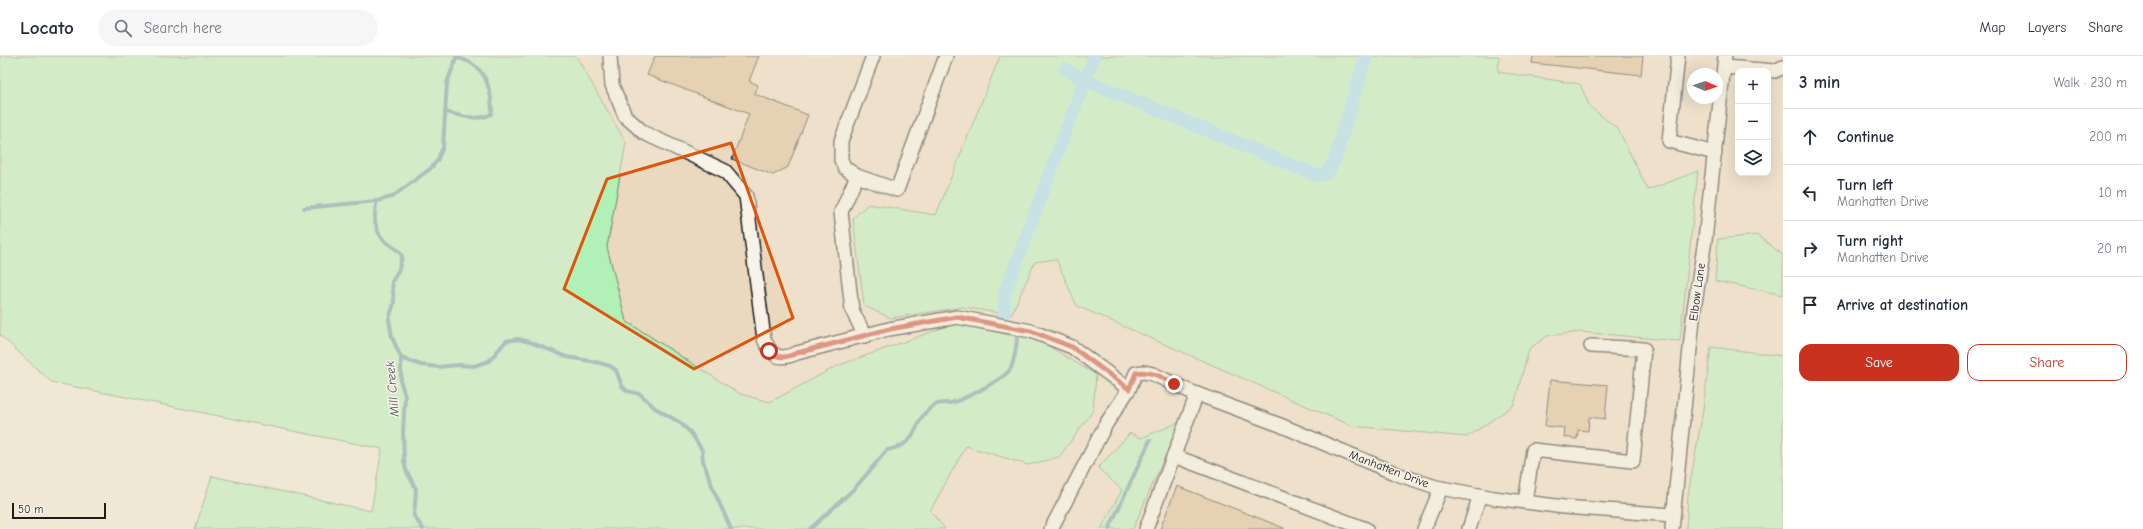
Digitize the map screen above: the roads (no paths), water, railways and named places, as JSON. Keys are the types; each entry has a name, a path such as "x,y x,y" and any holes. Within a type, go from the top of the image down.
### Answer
{"street":[{"path":"610,56 612,85 626,116 644,133 725,171 746,196 764,339 769,351 777,357 788,357 797,353 890,329 957,317 1023,330 1072,347 1129,389 1106,424 1051,529"},
{"path":"873,56 841,142 841,160 845,168 857,176 898,190 946,56"},
{"path":"1678,56 1669,141 1715,153"},
{"path":"1724,62 1775,71 1783,68"},
{"name":"Elbow Lane","path":"1672,529 1672,515 1694,309 1705,240 1724,62"},
{"path":"857,176 842,212 852,310 865,336"},
{"path":"1525,502 1533,450 1633,461 1644,349 1591,346"},
{"name":"Manhatten Drive","path":"1129,389 1136,373 1144,372 1153,374 1197,394 1268,420 1397,474 1441,488 1525,502 1615,512 1672,515"},
{"path":"1146,529 1197,394"},
{"path":"1174,456 1366,529"},
{"path":"1424,529 1441,488"},
{"path":"1469,529 1480,495"}],"waterway":[{"name":"Mill Creek","path":"304,208 377,201 392,197 430,169 437,161 443,147 447,83 457,56"},
{"path":"1004,313 1005,292 1094,56"},
{"path":"1065,69 1080,78 1318,176 1327,173 1334,162 1366,56"},
{"path":"445,112 474,118 491,114 492,110 490,91 484,76 473,64 456,58"},
{"name":"Mill Creek","path":"377,201 375,222 381,237 402,256 399,269 392,282 394,303 389,319 392,337 401,358 401,383 405,396 403,432 404,460 406,470 416,489 414,516 423,529"},
{"path":"810,529 855,488 887,450 898,447 911,437 927,411 937,404 950,403 972,394 1005,375 1011,368 1014,359 1017,336"},
{"path":"401,358 421,365 439,367 458,365 474,366 489,361 506,341 518,339 530,342 567,357 610,366 616,370 622,386 627,391 640,394 655,408 679,422 691,433 702,450 703,461 714,491 731,529"},
{"path":"1109,529 1150,440"}]}
